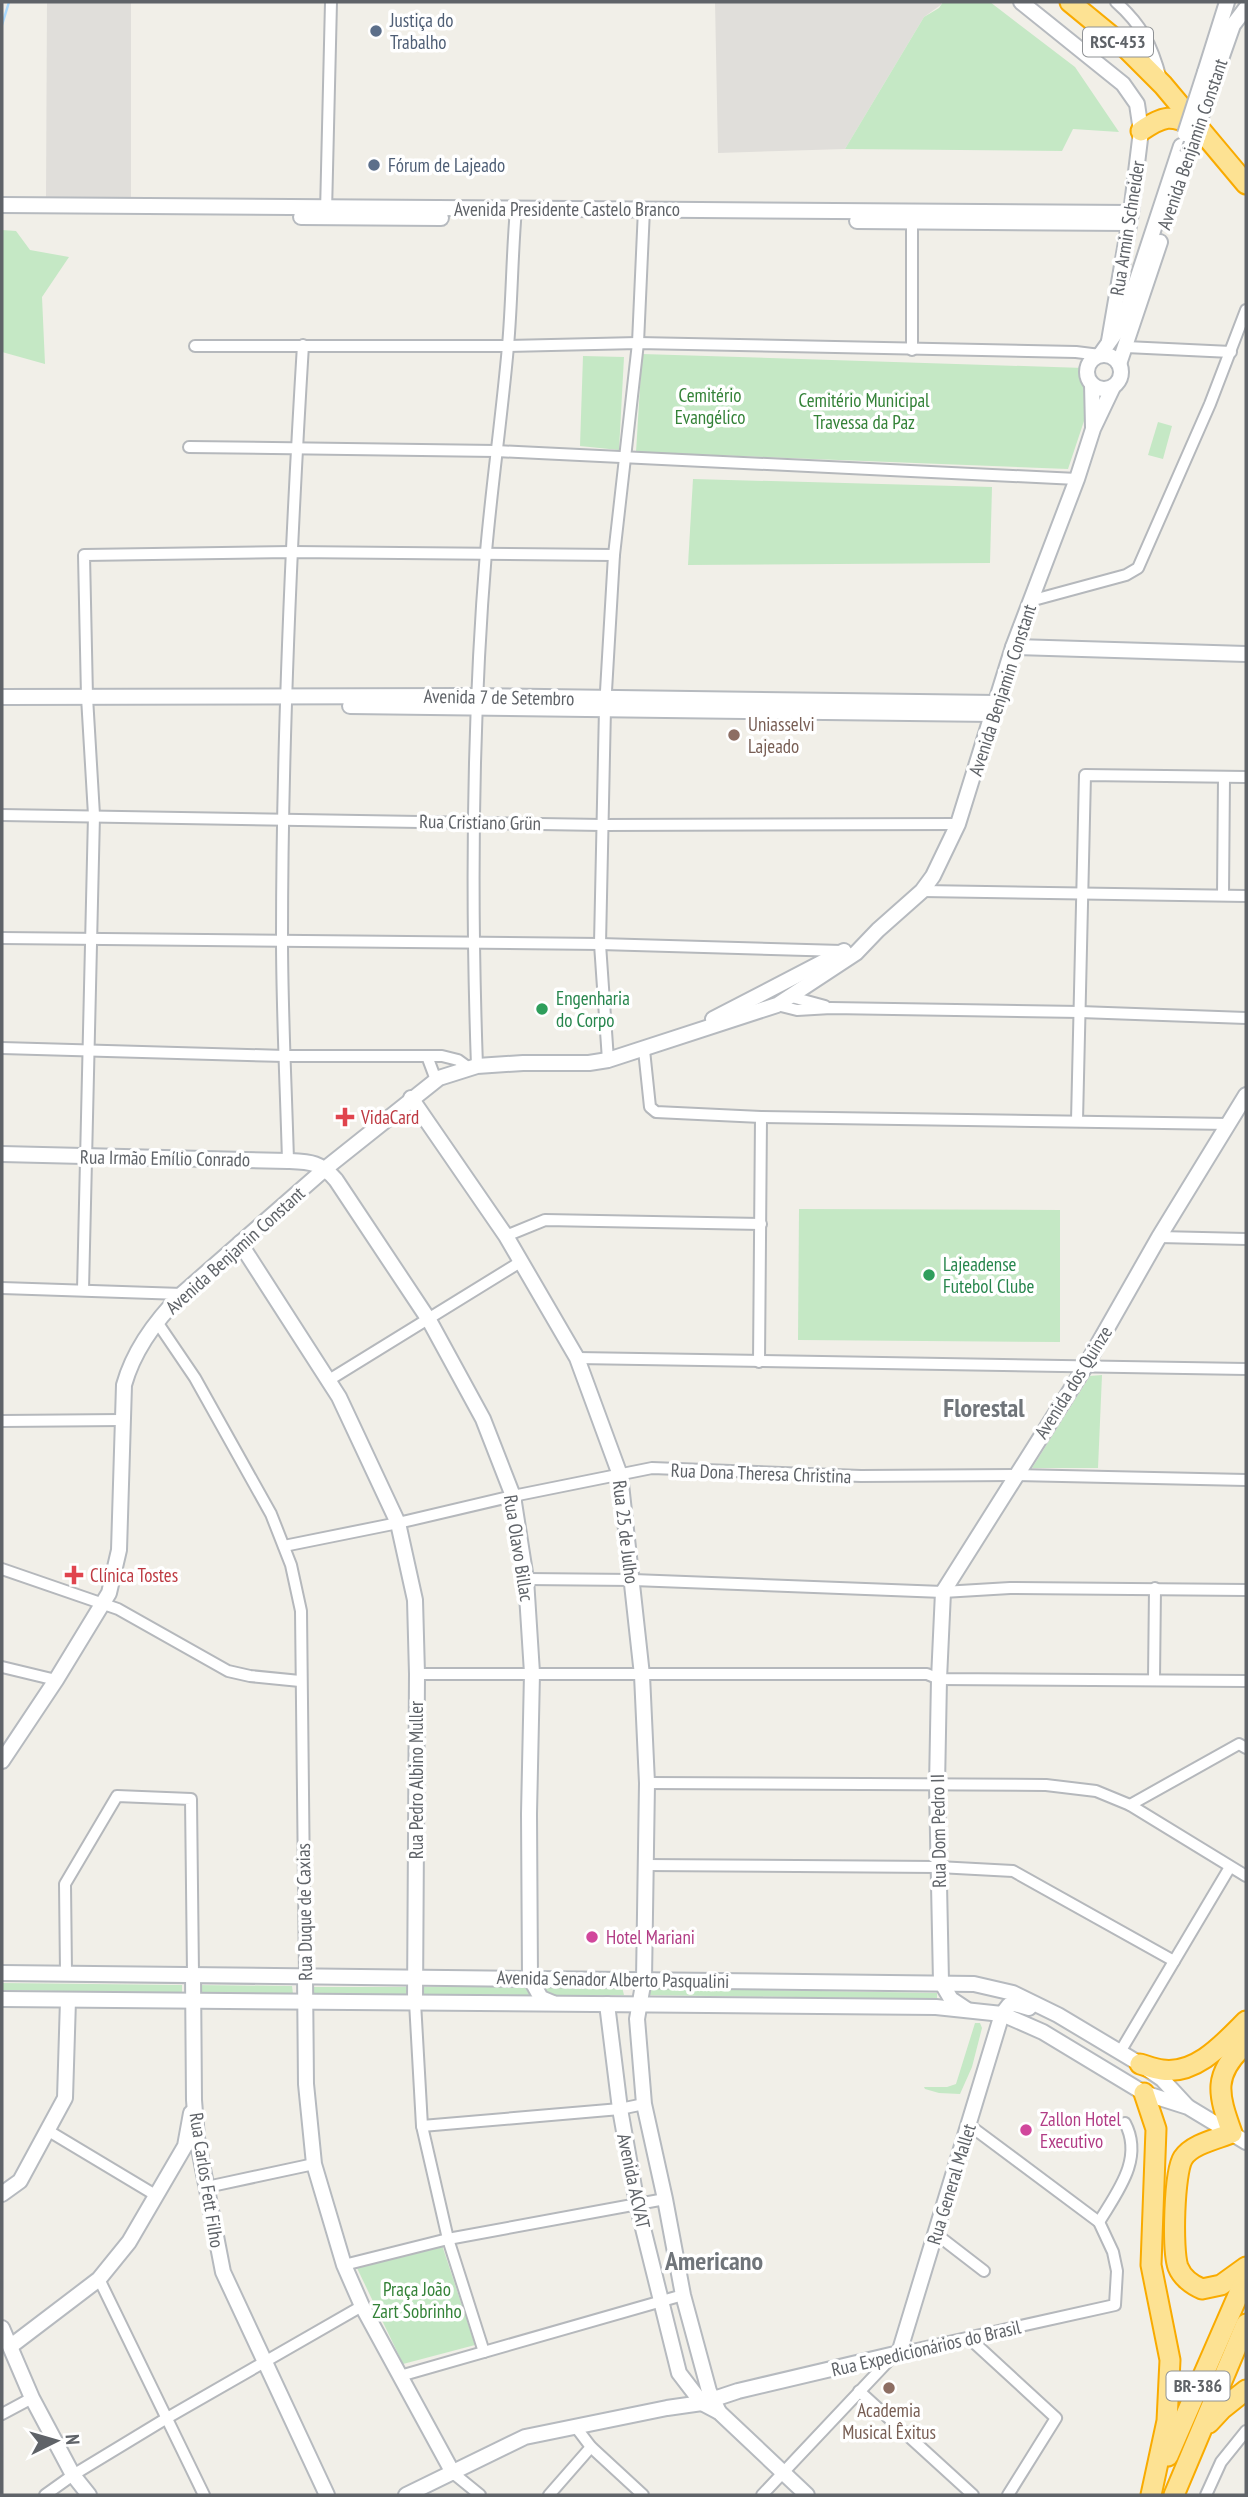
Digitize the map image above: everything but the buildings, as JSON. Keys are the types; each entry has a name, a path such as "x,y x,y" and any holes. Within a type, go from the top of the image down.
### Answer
{"highway":[{"name":"RSC-453","path":"1070,2 1126,48 1163,85 1246,184"},
{"path":"1141,131 1159,118 1173,116 1200,126"},
{"path":"1140,2064 1161,2070 1192,2066 1223,2044 1246,2021"},
{"path":"1246,2044 1231,2057 1224,2068 1220,2083 1222,2104 1239,2137 1192,2150 1185,2155 1176,2179 1176,2255 1182,2275 1202,2289 1222,2285 1246,2267"},
{"path":"1144,2093 1156,2129 1151,2265 1170,2360 1167,2421 1151,2495"},
{"name":"BR-386","path":"1151,2495 1246,2277"},
{"name":"BR-386","path":"1174,2495 1246,2324"},
{"path":"1201,2432 1222,2409 1246,2390"}],"main road":[{"path":"1021,2 1123,84 1137,104 1141,131"},
{"name":"Avenida Benjamin Constant","path":"1100,355 1120,327 1126,313 1209,76 1227,2"},
{"name":"Avenida Benjamin Constant","path":"1209,76 1233,25 1246,8"},
{"name":"Rua Armin Schneider","path":"1109,341 1130,218 1141,131"},
{"name":"Avenida Benjamin Constant","path":"1119,364 1184,150"},
{"name":"Avenida Presidente Castelo Branco","path":"2,205 116,210 452,214 1130,218"},
{"name":"Avenida Presidente Castelo Branco","path":"2,215 116,210"},
{"path":"1100,355 1113,357 1119,364 1121,376 1113,387 1100,389 1092,384 1087,371 1089,364 1100,355"},
{"name":"Avenida Benjamin Constant","path":"1092,384 1093,429"},
{"name":"Avenida Benjamin Constant","path":"2,1761 104,1604 119,1550 124,1385 139,1348 157,1322 182,1294 326,1168 436,1080 473,1067 608,1060 644,1050 783,1000 850,952 922,891 933,876 958,824 1013,647 1077,479 1093,429 1113,387"},
{"path":"1013,647 1246,654"},
{"name":"Avenida 7 de Setembro","path":"2,697 88,701 400,701 995,709"},
{"name":"Avenida 7 de Setembro","path":"2,707 88,701"},
{"name":"Avenida Benjamin Constant","path":"671,1040 774,987 850,952"},
{"path":"774,987 769,997 783,1000"},
{"name":"Avenida dos Quinze","path":"939,1679 943,1592 1085,1367 1159,1237 1246,1096"},
{"name":"Rua 25 de Julho","path":"411,1098 506,1236 577,1358 620,1475 642,1675 647,1783 644,1979"},
{"name":"Rua Irmão Emílio Conrado","path":"2,1154 288,1161 310,1162 326,1168"},
{"name":"Rua Olavo Billac","path":"326,1168 429,1320 482,1419 513,1496 526,1579 532,1673 530,1978"},
{"name":"Rua Pedro Albino Muller","path":"240,1243 339,1397 398,1523 415,1600 415,2003"},
{"name":"Rua Dom Pedro II","path":"939,1679 937,1786 941,1982"},
{"name":"Avenida Senador Alberto Pasqualini","path":"2,1973 974,1984 1013,1993 1058,2015 1162,2079 1188,2107"},
{"name":"Rua Carlos Fett Filho","path":"193,1974 194,2101 190,2146 204,2169 223,2272 327,2495"},
{"name":"Rua Duque de Caxias","path":"304,1975 306,2084 314,2164 344,2265 362,2306 453,2473"},
{"path":"530,1978 541,1998 554,2004"},
{"name":"Avenida ACVAT","path":"644,1979 637,2019 644,2104 707,2399"},
{"path":"941,1982 951,1999 958,2006 970,2011"},
{"name":"Avenida Senador Alberto Pasqualini","path":"2,1999 936,2007 1002,2014 1084,2055 1144,2093 1188,2107 1239,2137"},
{"path":"2,2194 20,2181 65,2098 68,2000"},
{"name":"Avenida ACVAT","path":"607,2004 620,2109 637,2204 678,2373 707,2399"},
{"path":"1002,2014 1009,2005 1015,2004 1058,2015"},
{"name":"Rua General Mallet","path":"897,2354 1002,2014"},
{"path":"1084,2055 1110,2059 1120,2052"},
{"name":"Rua Carlos Fett Filho","path":"11,2346 99,2279 129,2242 157,2196 170,2168 190,2146"},
{"path":"2,2328 32,2398 72,2475 89,2495"},
{"name":"Rua Expedicionários do Brasil","path":"406,2495 524,2437 707,2399 897,2354"},
{"path":"671,2405 678,2373"},
{"path":"707,2399 807,2495"}],"street":[{"path":"326,212 331,2"},
{"path":"1116,2 1135,19 1153,50 1163,85"},
{"path":"2,1048 285,1056 427,1056 458,1060 473,1067 473,822 478,702 486,554 508,346 515,214"},
{"path":"608,1060 600,944 605,703 614,555 638,344 644,214"},
{"path":"912,217 912,350"},
{"path":"1030,601 1126,575 1138,568 1205,417 1246,310"},
{"path":"195,346 638,344 1076,352 1100,355"},
{"path":"288,1161 282,941 286,701 303,345"},
{"path":"1126,347 1231,352"},
{"path":"189,447 496,452 1077,479"},
{"path":"83,1290 94,815 84,555 292,552 614,555"},
{"path":"1077,1121 1085,775 1246,777"},
{"path":"1223,895 1224,777"},
{"name":"Rua Cristiano Grün","path":"2,814 602,825 958,824"},
{"path":"922,891 1246,897"},
{"path":"2,938 600,944 850,952"},
{"path":"783,1000 797,1010 831,1008 1080,1012 1246,1018"},
{"path":"644,1050 652,1111 761,1117 1229,1124"},
{"path":"427,1056 436,1080"},
{"path":"759,1362 761,1117"},
{"path":"506,1236 545,1220 761,1224"},
{"path":"1159,1237 1246,1238"},
{"path":"328,1380 522,1262"},
{"path":"2,1288 182,1294"},
{"name":"Rua Duque de Caxias","path":"157,1322 195,1377 241,1458 271,1514 291,1565 301,1611 304,1975"},
{"path":"577,1358 1246,1369"},
{"path":"2,1421 122,1420"},
{"name":"Rua Dona Theresa Christina","path":"284,1546 652,1468 860,1476 1015,1475 1246,1480"},
{"path":"2,1569 118,1609 228,1671 300,1681"},
{"path":"526,1579 633,1580 943,1592 1010,1588 1246,1590"},
{"path":"1154,1679 1155,1588"},
{"path":"2,1667 56,1680"},
{"path":"417,1674 927,1674 939,1679 1246,1681"},
{"path":"1130,1805 1239,1744 1246,1748"},
{"path":"647,1783 1045,1785 1096,1791 1130,1805 1246,1876"},
{"name":"Rua Carlos Fett Filho","path":"66,1973 65,1884 117,1796 191,1799 193,1974"},
{"path":"645,1865 938,1867 1013,1871 1174,1961"},
{"path":"1120,2052 1230,1867"},
{"name":"Rua Pedro Albino Muller","path":"415,2003 422,2126 448,2239 484,2352"},
{"path":"422,2126 620,2109 644,2104"},
{"path":"968,2125 1098,2222 1119,2190 1131,2162 1132,2147 1125,2123"},
{"path":"47,2130 157,2196"},
{"path":"207,2187 314,2164"},
{"path":"344,2265 448,2239 665,2199"},
{"name":"Rua Expedicionários do Brasil","path":"897,2354 1115,2305 1115,2261 1107,2236 1098,2222"},
{"path":"936,2234 984,2271"},
{"path":"99,2279 204,2495"},
{"path":"400,2376 683,2295"},
{"path":"45,2495 72,2475 167,2418 362,2306"},
{"path":"969,2338 1056,2418 1008,2495"},
{"path":"762,2495 897,2354"},
{"path":"859,2391 974,2495"},
{"path":"2,2414 32,2398"},
{"path":"575,2426 591,2447 643,2495"},
{"path":"1206,2495 1221,2462 1246,2431"},
{"path":"548,2495 591,2447"},
{"name":"Rua Duque de Caxias","path":"453,2473 480,2495"}],"shaded area":[{"path":"47,2 131,2 131,199 46,199"},
{"path":"715,2 942,4 924,17 845,149 718,153"}],"green space":[{"path":"943,2 990,2 1075,67 1119,132 1073,129 1062,151 845,149 924,17 939,8"},
{"path":"2,230 16,231 30,250 69,257 42,297 45,364 2,352"},
{"name":"Cemitério Municipal Travessa da Paz","path":"642,354 1084,368 1087,412 1068,469 636,452"},
{"path":"583,356 624,357 619,450 580,446"},
{"path":"1158,422 1172,426 1163,459 1148,455"},
{"path":"693,479 992,487 990,563 688,565"},
{"name":"Lajeadense Futebol Clube","path":"799,1209 1060,1210 1060,1342 798,1340"},
{"path":"1102,1375 1098,1468 1032,1468 1090,1376"},
{"path":"2,1983 182,1985 182,1993 2,1990"},
{"path":"195,1985 292,1986 293,1994 200,1992"},
{"path":"524,1986 530,1995 423,1994 423,1987"},
{"path":"311,1987 407,1987 408,1994 311,1994"},
{"path":"540,1987 622,1987 624,1995 547,1995"},
{"path":"645,1988 937,1993 937,1999 644,1995"},
{"path":"975,2023 980,2023 982,2028 972,2067 960,2094 925,2089 924,2087 947,2087 956,2084"},
{"name":"Praça João Zart Sobrinho","path":"442,2245 475,2345 403,2364 357,2268"}],"waterway":[{"path":"2,25 9,2"}],"place":[{"name":"Justiça do Trabalho","path":"376,31"},
{"name":"Fórum de Lajeado","path":"374,165"},
{"name":"Uniasselvi Lajeado","path":"734,735"},
{"name":"Engenharia do Corpo","path":"542,1009"},
{"name":"VidaCard","path":"345,1117"},
{"name":"Lajeadense Futebol Clube","path":"929,1275"},
{"name":"Clínica Tostes","path":"74,1575"},
{"name":"Hotel Mariani","path":"592,1937"},
{"name":"Zallon Hotel Executivo","path":"1026,2130"},
{"name":"Academia Musical Êxitus","path":"889,2388"}],"district":[{"name":"Florestal","path":"984,1408"},
{"name":"Americano","path":"714,2261"}],"park label":[{"name":"Cemitério Evangélico","path":"710,406"}]}
